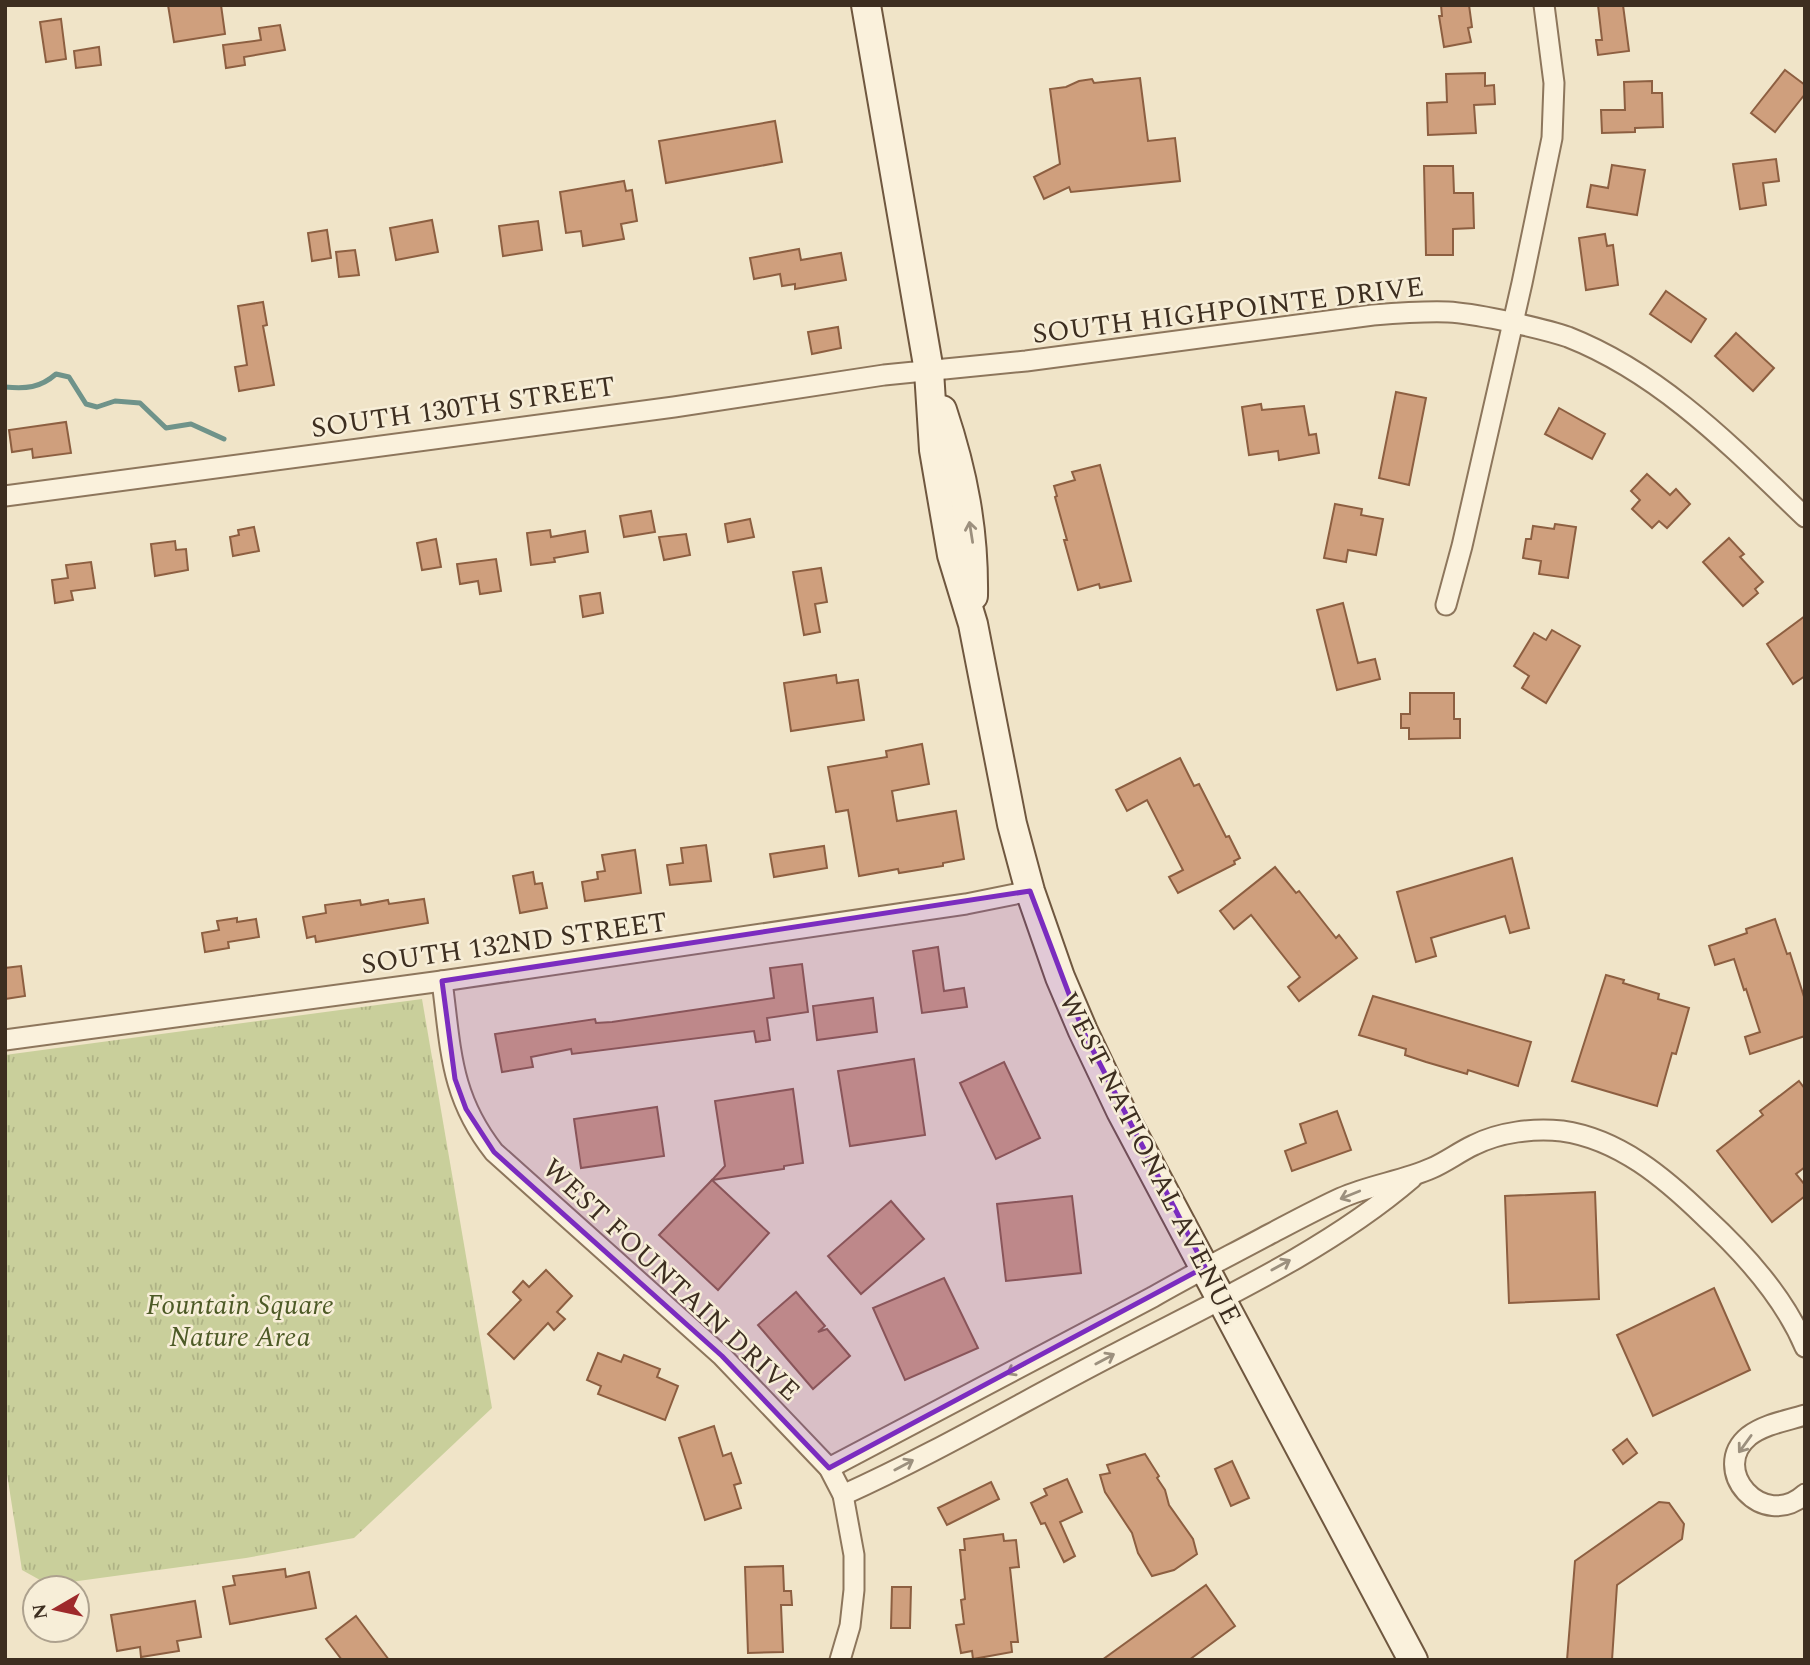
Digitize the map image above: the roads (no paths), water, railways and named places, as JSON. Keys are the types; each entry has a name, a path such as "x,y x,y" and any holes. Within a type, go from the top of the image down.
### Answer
{"main road":[{"name":"WEST NATIONAL AVENUE","path":"866,5 929,370 955,449 966,499 973,550 973,624 1012,824 1030,891 1083,1031 1121,1111 1413,1660"}],"street":[{"path":"1446,605 1462,546 1552,138 1553,83 1544,5"},
{"name":"SOUTH HIGHPOINTE DRIVE","path":"929,370 1026,361 1373,315 1448,312 1471,314 1566,337 1641,374 1689,410 1805,517"},
{"name":"SOUTH 130TH STREET","path":"5,496 929,370"},
{"name":"SOUTH 132ND STREET","path":"5,1040 442,981 966,904 1030,891"},
{"name":"WEST FOUNTAIN DRIVE","path":"442,981 455,1079 466,1109 494,1152 722,1356 829,1468 843,1495 854,1555 850,1626 840,1660"},
{"path":"829,1468 1205,1267 1301,1219 1366,1188 1433,1168 1475,1144 1522,1132 1560,1131 1607,1143 1635,1159 1679,1191 1730,1240 1780,1301 1805,1347"},
{"path":"843,1495 1222,1298 1316,1246 1385,1201 1415,1175"},
{"path":"1301,1219 1316,1246"},
{"path":"1805,1415 1770,1425 1748,1437 1739,1448 1735,1463 1737,1479 1744,1491 1762,1503 1769,1506 1789,1503 1805,1494"}],"waterway":[{"path":"5,387 32,386 56,374 69,377 86,404 97,407 115,401 140,403 166,428 191,424 224,439"}],"park label":[{"name":"Fountain Square Nature Area","path":"240,1320"}]}
